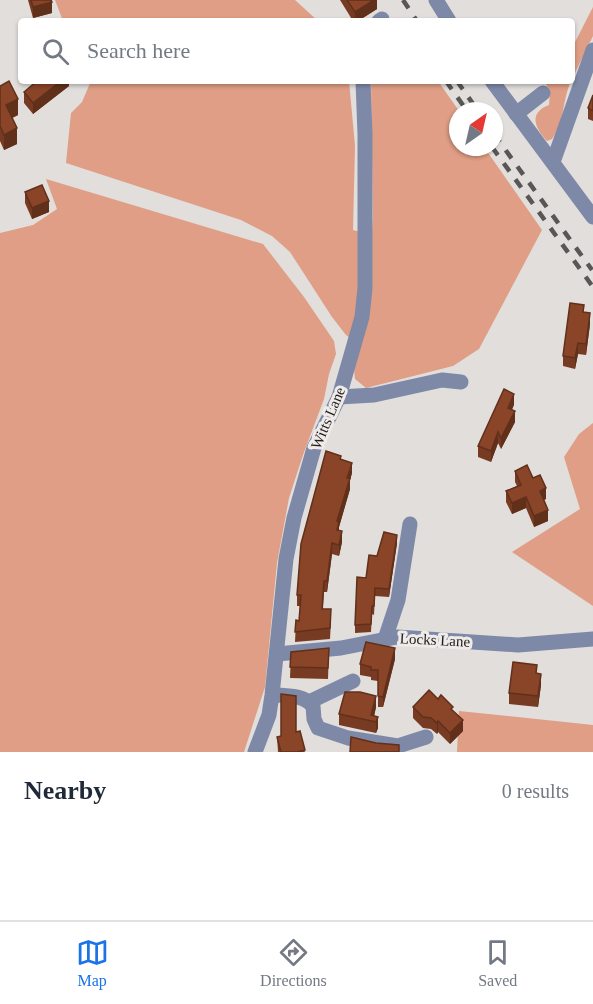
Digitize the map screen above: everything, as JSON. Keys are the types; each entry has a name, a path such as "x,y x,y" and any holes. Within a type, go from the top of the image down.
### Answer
{"street":[{"path":"436,0 447,18"},
{"path":"553,162 593,50"},
{"name":"Witts Lane","path":"255,752 269,715 286,559 294,518 314,448 339,397 362,317 365,288 363,84"},
{"path":"494,84 593,217"},
{"path":"516,114 543,93"},
{"path":"339,397 374,395 442,380 461,382"},
{"path":"385,639 398,600 410,524"},
{"name":"Locks Lane","path":"277,654 341,648 397,637 518,645 545,645 593,639"},
{"path":"309,702 353,681"},
{"path":"272,695 300,697 309,702 314,706 317,725 322,731 348,738 398,746 426,737"}],"shaded area":[{"path":"55,0 295,0 315,18 62,18"},
{"path":"593,7 593,36 575,73 575,42"},
{"path":"90,84 349,84 355,146 353,230 368,234 372,233 373,216 371,84 440,84 453,102 449,102 449,156 490,156 542,230 479,349 453,366 366,388 355,379 354,369 359,345 346,335 332,317 290,252 272,236 241,220 66,163 71,113 82,102"},
{"path":"546,84 570,84 559,125 552,139 547,141 539,131 536,116 542,108 549,105 550,91"},
{"path":"46,179 263,244 334,341 336,354 324,399 289,498 277,563 265,687 244,752 0,752 0,233 33,225 57,209"},
{"path":"593,423 593,606 512,552 580,509 564,457 579,434"},
{"path":"459,711 593,725 593,752 457,752"}],"building":[{"path":"31,0 51,0 52,2 33,7"},
{"path":"347,0 374,0 355,12"},
{"path":"9,81 18,99 6,105 17,128 4,135 0,126 0,86"},
{"path":"33,84 57,84 33,103 24,92"},
{"path":"593,95 593,111 588,108"},
{"path":"42,185 49,201 32,208 25,192"},
{"path":"570,303 584,305 583,312 590,313 586,344 578,343 575,358 563,356"},
{"path":"504,389 514,394 508,408 515,411 501,438 498,432 491,451 478,446"},
{"path":"326,451 352,463 347,478 350,478 337,521 339,522 337,530 342,531 339,545 332,543 327,581 324,581 322,609 331,609 330,628 295,632 296,620 299,621 301,595 297,595 301,544"},
{"path":"527,465 533,478 540,475 546,488 540,491 548,510 534,516 526,497 512,503 506,491 521,485 515,471"},
{"path":"384,532 397,535 389,589 375,588 371,624 355,625 357,577 366,578 369,555 377,556"},
{"path":"366,642 395,648 383,697 378,696 378,670 371,670 371,667 360,664"},
{"path":"329,648 328,668 290,667 291,652"},
{"path":"513,662 537,665 536,673 541,674 538,696 509,693"},
{"path":"429,690 438,699 441,695 463,720 450,733 438,721 437,723 431,718 423,717 413,707"},
{"path":"345,692 360,692 376,696 371,715 378,717 376,722 339,714"},
{"path":"281,694 296,696 296,732 300,731 305,750 281,752 277,737 281,736"},
{"path":"351,737 376,743 399,745 399,752 350,752"}],"railway":[{"path":"403,0 415,18"},
{"path":"448,84 461,102"},
{"path":"459,84 472,102"},
{"path":"503,146 592,270"},
{"path":"498,156 593,287"}]}
